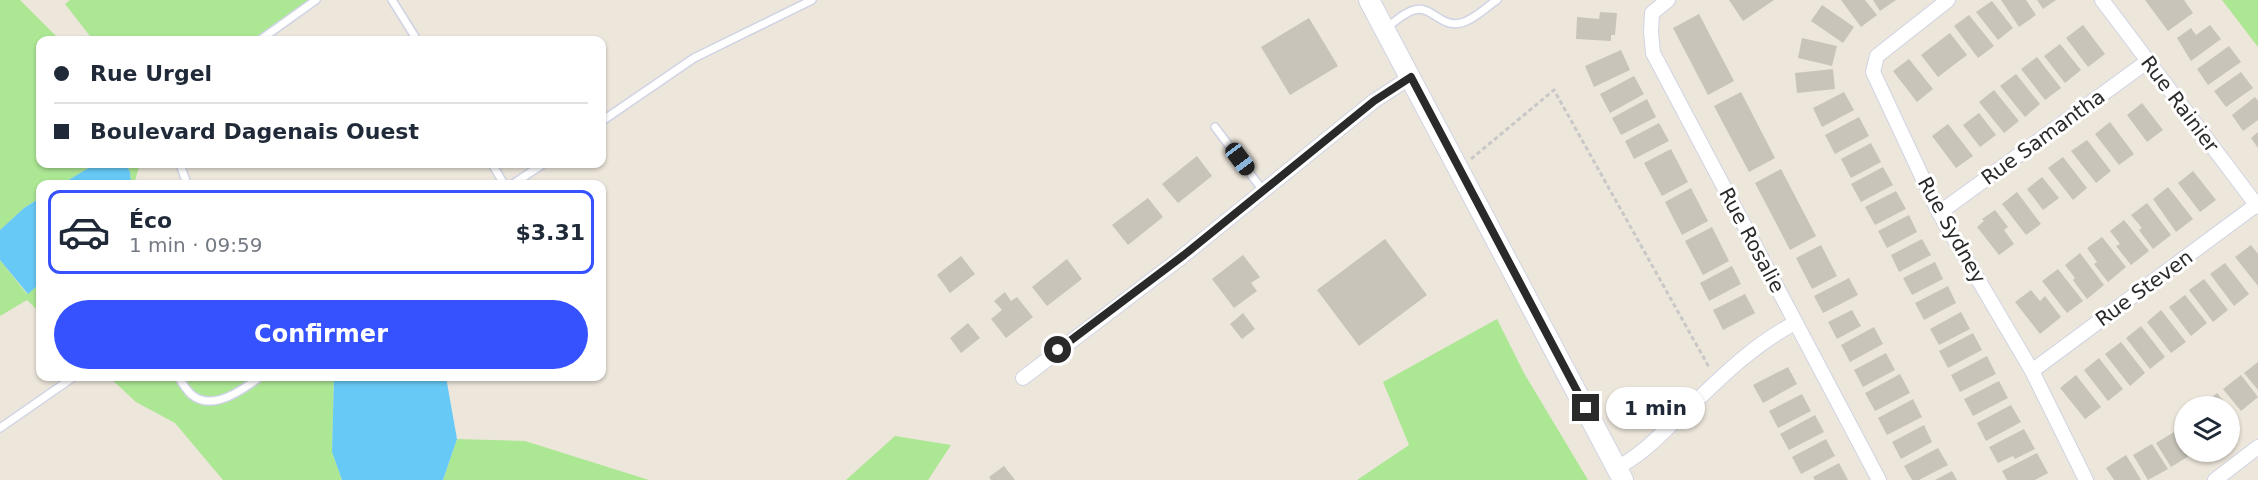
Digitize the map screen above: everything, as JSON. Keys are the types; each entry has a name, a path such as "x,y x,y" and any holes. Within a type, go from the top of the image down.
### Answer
{"main road":[{"path":"1373,1 1385,29 1620,474"}],"street":[{"name":"Rue Rosalie","path":"1668,0 1652,13 1653,53 1879,480"},
{"name":"Rue Sydney","path":"1948,0 1877,56 1873,72 1939,213 2032,371 2086,480"},
{"name":"Rue Rainier","path":"2102,0 2257,206"},
{"name":"Rue Samantha","path":"1939,213 2148,61"},
{"path":"1023,378 1178,260 1340,128 1411,77"},
{"name":"Rue Steven","path":"2032,371 2257,206"},
{"path":"1620,474 1761,342 1795,323"},
{"path":"2215,480 2258,447"}],"lane":[{"path":"266,36 316,0"},
{"path":"392,0 414,36"},
{"path":"606,118 694,58 812,0"},
{"path":"1385,29 1402,16 1416,10 1427,11 1446,23 1461,23 1497,0"},
{"path":"1215,127 1264,192"},
{"path":"519,180 537,168"},
{"path":"0,428 68,381"},
{"path":"182,381 192,395 207,401 234,394 254,381"}],"path":[{"path":"1458,168 1479,154 1554,90 1717,381"}],"green space":[{"path":"0,0 20,0 56,36 36,36 36,168 88,168 69,180 36,180 36,200 24,208 0,230"},
{"path":"70,0 309,0 260,36 90,36 65,4"},
{"path":"2222,0 2258,0 2258,47"},
{"path":"128,168 139,168 135,180 131,180"},
{"path":"0,260 27,294 36,286 36,309 27,300 0,316"},
{"path":"1497,319 1524,373 1588,480 1357,480 1409,445 1383,382"},
{"path":"113,381 334,381 332,452 342,480 223,480 175,423 136,402"},
{"path":"895,436 951,445 928,480 846,480"},
{"path":"457,439 525,441 649,480 443,480"}],"water":[{"path":"88,168 128,168 131,180 69,180"},
{"path":"36,200 36,287 28,294 0,260 0,230 24,208"},
{"path":"334,381 447,381 457,439 443,480 342,480 332,452"}],"building":[{"path":"1729,0 1774,0 1743,21"},
{"path":"1841,0 1865,0 1877,15 1861,27"},
{"path":"1873,0 1896,0 1880,11"},
{"path":"2001,0 2026,0 2036,15 2019,27"},
{"path":"2037,0 2056,0 2043,9"},
{"path":"2145,0 2184,0 2193,13 2168,31"},
{"path":"1992,1 2013,28 1998,40 1976,12"},
{"path":"1822,5 1854,27 1843,43 1811,21"},
{"path":"1600,12 1617,13 1615,35 1611,35 1611,41 1576,39 1577,17 1599,19"},
{"path":"1699,14 1734,81 1708,95 1673,28"},
{"path":"1969,15 1994,46 1978,58 1954,26"},
{"path":"1309,18 1338,66 1290,95 1261,47"},
{"path":"2083,25 2105,54 2088,67 2066,38"},
{"path":"2210,25 2221,39 2191,61 2177,38 2191,28 2196,35"},
{"path":"1950,33 1967,55 1938,77 1921,55"},
{"path":"1802,38 1837,46 1832,66 1798,58"},
{"path":"2060,44 2081,70 2065,83 2044,56"},
{"path":"2229,46 2241,62 2208,85 2197,69"},
{"path":"1621,50 1630,70 1594,87 1585,66"},
{"path":"2037,57 2061,88 2045,100 2021,69"},
{"path":"1909,59 1933,89 1917,102 1893,71"},
{"path":"1833,69 1835,89 1797,93 1795,73"},
{"path":"2241,72 2253,88 2226,107 2214,91"},
{"path":"2016,74 2040,104 2025,117 2000,86"},
{"path":"1634,76 1644,94 1610,113 1600,94"},
{"path":"1994,90 2019,121 2004,133 1979,102"},
{"path":"1741,92 1775,158 1749,172 1714,106"},
{"path":"1844,92 1854,110 1822,127 1813,108"},
{"path":"2255,97 2258,101 2258,120 2243,131 2232,115"},
{"path":"1647,99 1656,117 1621,135 1612,118"},
{"path":"2142,103 2163,130 2147,142 2127,115"},
{"path":"1979,113 1996,135 1980,147 1963,125"},
{"path":"1859,117 1869,136 1835,154 1825,135"},
{"path":"2110,122 2134,154 2119,165 2095,134"},
{"path":"1659,123 1669,141 1634,159 1625,141"},
{"path":"1948,124 1973,156 1956,168 1932,136"},
{"path":"2258,132 2258,148 2251,138"},
{"path":"2087,140 2111,171 2096,183 2071,151"},
{"path":"1871,143 1881,162 1851,178 1841,159"},
{"path":"1671,149 1688,182 1662,196 1644,163"},
{"path":"1197,156 1212,176 1178,203 1162,184"},
{"path":"2063,157 2087,188 2073,200 2048,168"},
{"path":"1883,167 1893,185 1861,202 1851,184"},
{"path":"1781,169 1816,236 1790,250 1755,183"},
{"path":"2193,171 2216,200 2200,212 2178,183"},
{"path":"2042,177 2059,198 2043,210 2027,189"},
{"path":"2168,187 2193,219 2176,232 2153,199"},
{"path":"1691,188 1708,221 1682,235 1665,202"},
{"path":"1896,191 1906,209 1875,225 1865,207"},
{"path":"2017,192 2041,224 2026,235 2002,204"},
{"path":"1148,198 1163,217 1128,245 1112,225"},
{"path":"2147,203 2171,235 2153,249 2139,230 2142,228 2131,215"},
{"path":"1995,210 2008,227 2004,230 2014,244 1999,255 1977,227 1984,221 1982,219"},
{"path":"1909,215 1917,232 1887,248 1878,231"},
{"path":"2124,220 2149,251 2131,265 2116,246 2120,244 2110,231"},
{"path":"1712,227 1729,261 1703,275 1685,241"},
{"path":"2102,237 2126,267 2108,282 2094,264 2097,262 2087,248"},
{"path":"1385,239 1427,295 1359,346 1317,290"},
{"path":"1922,239 1931,255 1899,272 1891,255"},
{"path":"1821,245 1837,276 1812,289 1796,258"},
{"path":"2251,245 2258,254 2258,286 2235,257"},
{"path":"2080,253 2104,285 2087,299 2065,265"},
{"path":"1243,255 1260,277 1251,283 1257,291 1234,308 1212,279"},
{"path":"961,256 975,274 950,293 937,275"},
{"path":"1067,259 1082,279 1047,306 1032,287"},
{"path":"1935,262 1943,279 1912,295 1903,278"},
{"path":"2225,263 2249,294 2234,306 2210,274"},
{"path":"1732,266 1741,284 1709,301 1700,283"},
{"path":"2058,269 2083,301 2067,313 2042,281"},
{"path":"1849,278 1858,295 1823,313 1814,296"},
{"path":"2204,279 2228,310 2213,322 2189,290"},
{"path":"1948,286 1956,303 1924,320 1915,303"},
{"path":"2031,290 2040,301 2045,296 2061,317 2040,334 2015,302"},
{"path":"1005,292 1011,301 1017,297 1033,317 1006,338 991,319 1002,310 994,301"},
{"path":"1745,294 1755,313 1723,330 1713,310"},
{"path":"2185,295 2207,323 2191,336 2169,307"},
{"path":"1852,310 1861,326 1837,339 1828,322"},
{"path":"2161,310 2186,342 2171,353 2147,322"},
{"path":"1961,312 1970,329 1939,345 1930,329"},
{"path":"1243,313 1255,329 1242,339 1230,324"},
{"path":"968,323 980,338 961,353 950,338"},
{"path":"2141,326 2165,357 2150,369 2126,338"},
{"path":"1874,327 1883,344 1850,362 1841,345"},
{"path":"1973,333 1982,350 1948,368 1939,351"},
{"path":"2121,342 2145,373 2130,386 2105,354"},
{"path":"1886,353 1895,370 1863,387 1854,370"},
{"path":"1987,356 1996,374 1960,392 1951,375"},
{"path":"2099,358 2123,389 2108,401 2084,370"},
{"path":"2258,362 2258,390 2244,373"},
{"path":"1788,367 1797,384 1763,403 1753,385"},
{"path":"1900,374 1910,393 1875,411 1865,393"},
{"path":"2076,375 2101,407 2085,419 2060,388"},
{"path":"2241,375 2258,397 2241,411 2240,396 2229,396 2223,389"},
{"path":"1999,381 2008,398 1973,416 1964,399"},
{"path":"1802,394 1811,411 1778,428 1769,411"},
{"path":"1913,399 1922,417 1887,435 1878,418"},
{"path":"2011,405 2021,422 1986,441 1977,423"},
{"path":"1815,415 1824,432 1789,450 1780,434"},
{"path":"1924,425 1932,442 1901,459 1892,442"},
{"path":"2024,429 2035,449 2015,459 2013,456 1998,463 1989,447"},
{"path":"2174,432 2174,462 2179,462 2171,467 2156,443"},
{"path":"1826,439 1835,456 1801,474 1792,457"},
{"path":"2152,444 2168,469 2148,480 2133,455"},
{"path":"1938,448 1948,465 1919,480 1912,480 1904,466"},
{"path":"2037,453 2048,473 2035,480 2007,480 2002,471"},
{"path":"2126,455 2141,480 2114,480 2106,468"},
{"path":"1839,463 1848,480 1815,480 1813,477"},
{"path":"1004,466 1015,480 991,480 989,477"},
{"path":"1952,471 1957,480 1935,480"}],"route":[{"path":"1058,350 1264,192 1374,101 1411,77 1586,408"}]}
